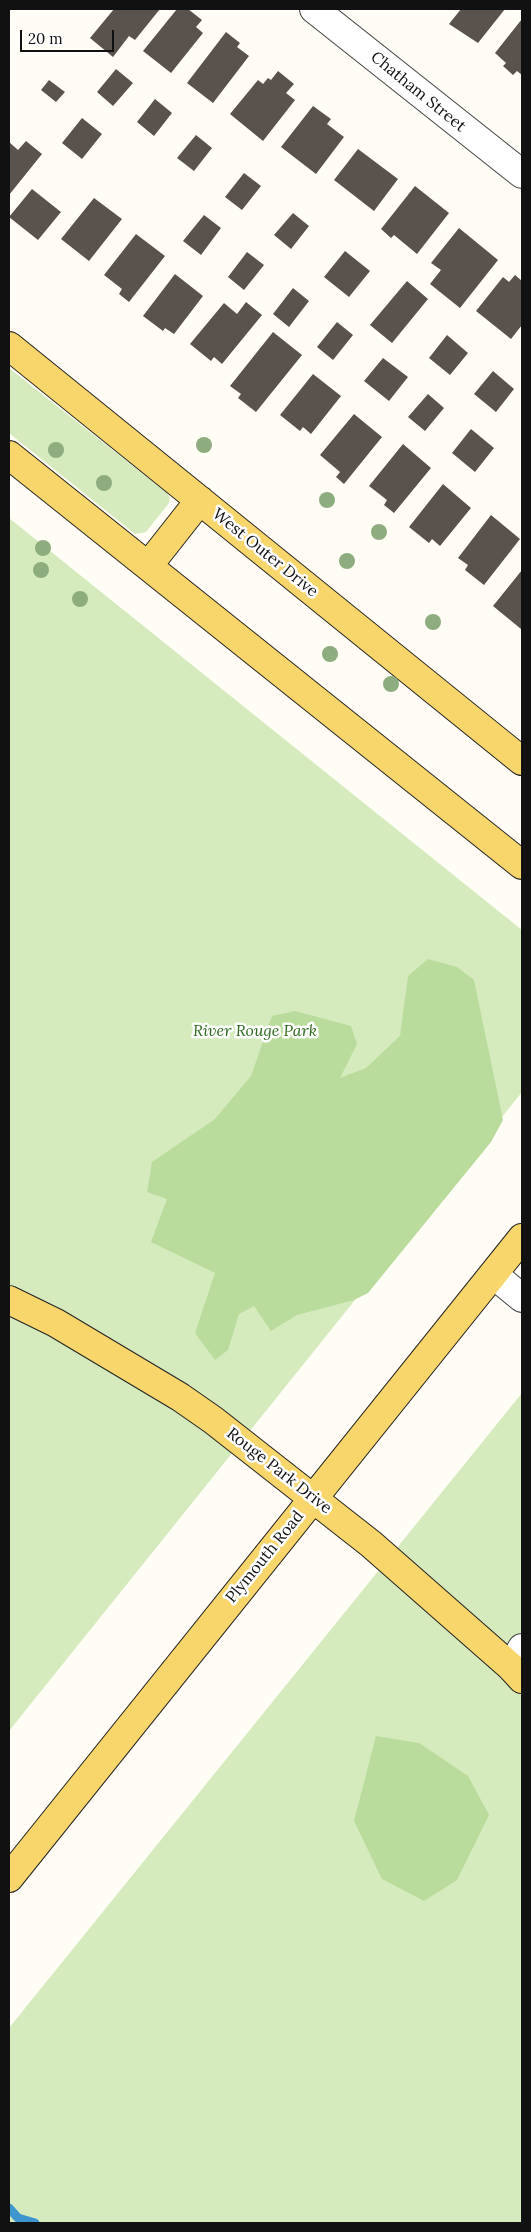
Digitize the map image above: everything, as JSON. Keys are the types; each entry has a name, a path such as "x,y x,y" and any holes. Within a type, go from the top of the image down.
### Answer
{"main road":[{"name":"West Outer Drive","path":"9,346 522,761"},
{"path":"9,455 519,856"},
{"path":"148,566 200,500"},
{"name":"Plymouth Road","path":"9,1878 522,1238"},
{"name":"Rouge Park Drive","path":"9,1300 56,1323 180,1397 314,1497 519,1665"}],"street":[{"name":"Chatham Street","path":"314,9 522,174"},
{"path":"494,1275 522,1298"}],"green space":[{"path":"9,368 167,493 170,498 169,503 146,532 135,534 9,433"},
{"name":"River Rouge Park","path":"9,518 522,930 522,1092 9,1731"},
{"path":"428,959 457,967 474,980 503,1120 491,1142 368,1293 354,1300 297,1315 271,1331 254,1306 239,1314 228,1350 215,1360 195,1333 215,1273 151,1242 167,1199 147,1192 152,1162 215,1119 251,1076 272,1016 295,1011 351,1026 357,1044 340,1078 366,1068 400,1036 408,976"},
{"path":"522,1393 522,2223 9,2223 9,2028"},
{"path":"376,1736 419,1743 468,1776 489,1815 457,1880 424,1901 382,1879 354,1821"}],"building":[{"path":"114,9 160,9 135,40 129,36 113,57 90,38"},
{"path":"177,9 188,9 202,20 196,27 203,33 171,73 143,51"},
{"path":"461,9 505,9 478,43 449,24"},
{"path":"522,19 522,75 517,71 513,75 503,66 506,63 495,53"},
{"path":"226,32 240,43 237,47 249,56 213,103 187,83"},
{"path":"116,69 133,83 113,106 97,92"},
{"path":"278,71 294,84 286,93 295,100 263,141 230,114 258,80 263,84 268,78 271,80"},
{"path":"49,80 65,92 56,102 41,90"},
{"path":"155,99 172,113 154,136 137,122"},
{"path":"313,106 331,119 327,124 344,137 316,174 281,147"},
{"path":"82,118 102,134 82,159 62,143"},
{"path":"196,135 212,148 194,171 177,158"},
{"path":"26,141 42,154 9,195 9,142 18,150"},
{"path":"358,149 398,179 374,211 334,180"},
{"path":"244,173 261,186 242,210 225,197"},
{"path":"415,186 449,213 417,254 394,235 391,238 381,229"},
{"path":"32,189 61,212 38,240 9,217"},
{"path":"94,198 122,219 89,261 61,239"},
{"path":"293,213 309,226 291,249 274,235"},
{"path":"204,215 221,228 201,255 183,241"},
{"path":"459,228 498,260 460,308 430,284 441,270 431,263"},
{"path":"136,234 165,256 129,302 119,294 122,289 104,275"},
{"path":"345,251 370,271 349,297 324,277"},
{"path":"247,252 264,265 244,290 228,277"},
{"path":"175,274 203,296 174,334 165,328 163,331 143,316"},
{"path":"515,275 522,281 522,325 511,339 476,311 503,277 509,282"},
{"path":"407,281 428,299 392,343 370,325"},
{"path":"293,288 309,301 289,327 273,314"},
{"path":"246,302 262,315 222,364 214,357 211,361 190,344 224,303 237,314"},
{"path":"337,322 353,335 333,360 317,347"},
{"path":"273,332 302,355 256,412 238,398 241,394 230,386"},
{"path":"447,335 468,353 450,375 429,358"},
{"path":"383,358 408,377 389,401 364,381"},
{"path":"493,371 514,389 496,412 474,394"},
{"path":"313,374 341,396 311,434 303,427 300,431 280,415"},
{"path":"428,394 444,408 425,431 408,417"},
{"path":"354,414 382,437 344,484 336,477 340,472 320,455"},
{"path":"471,429 494,448 475,472 452,453"},
{"path":"403,444 431,468 394,513 384,505 387,500 369,486"},
{"path":"443,484 471,508 440,546 432,539 429,543 409,527"},
{"path":"491,515 520,539 484,585 465,570 468,565 458,558"},
{"path":"522,570 522,628 521,629 493,606"}],"waterway":[{"path":"9,2208 18,2218 35,2223"}]}
